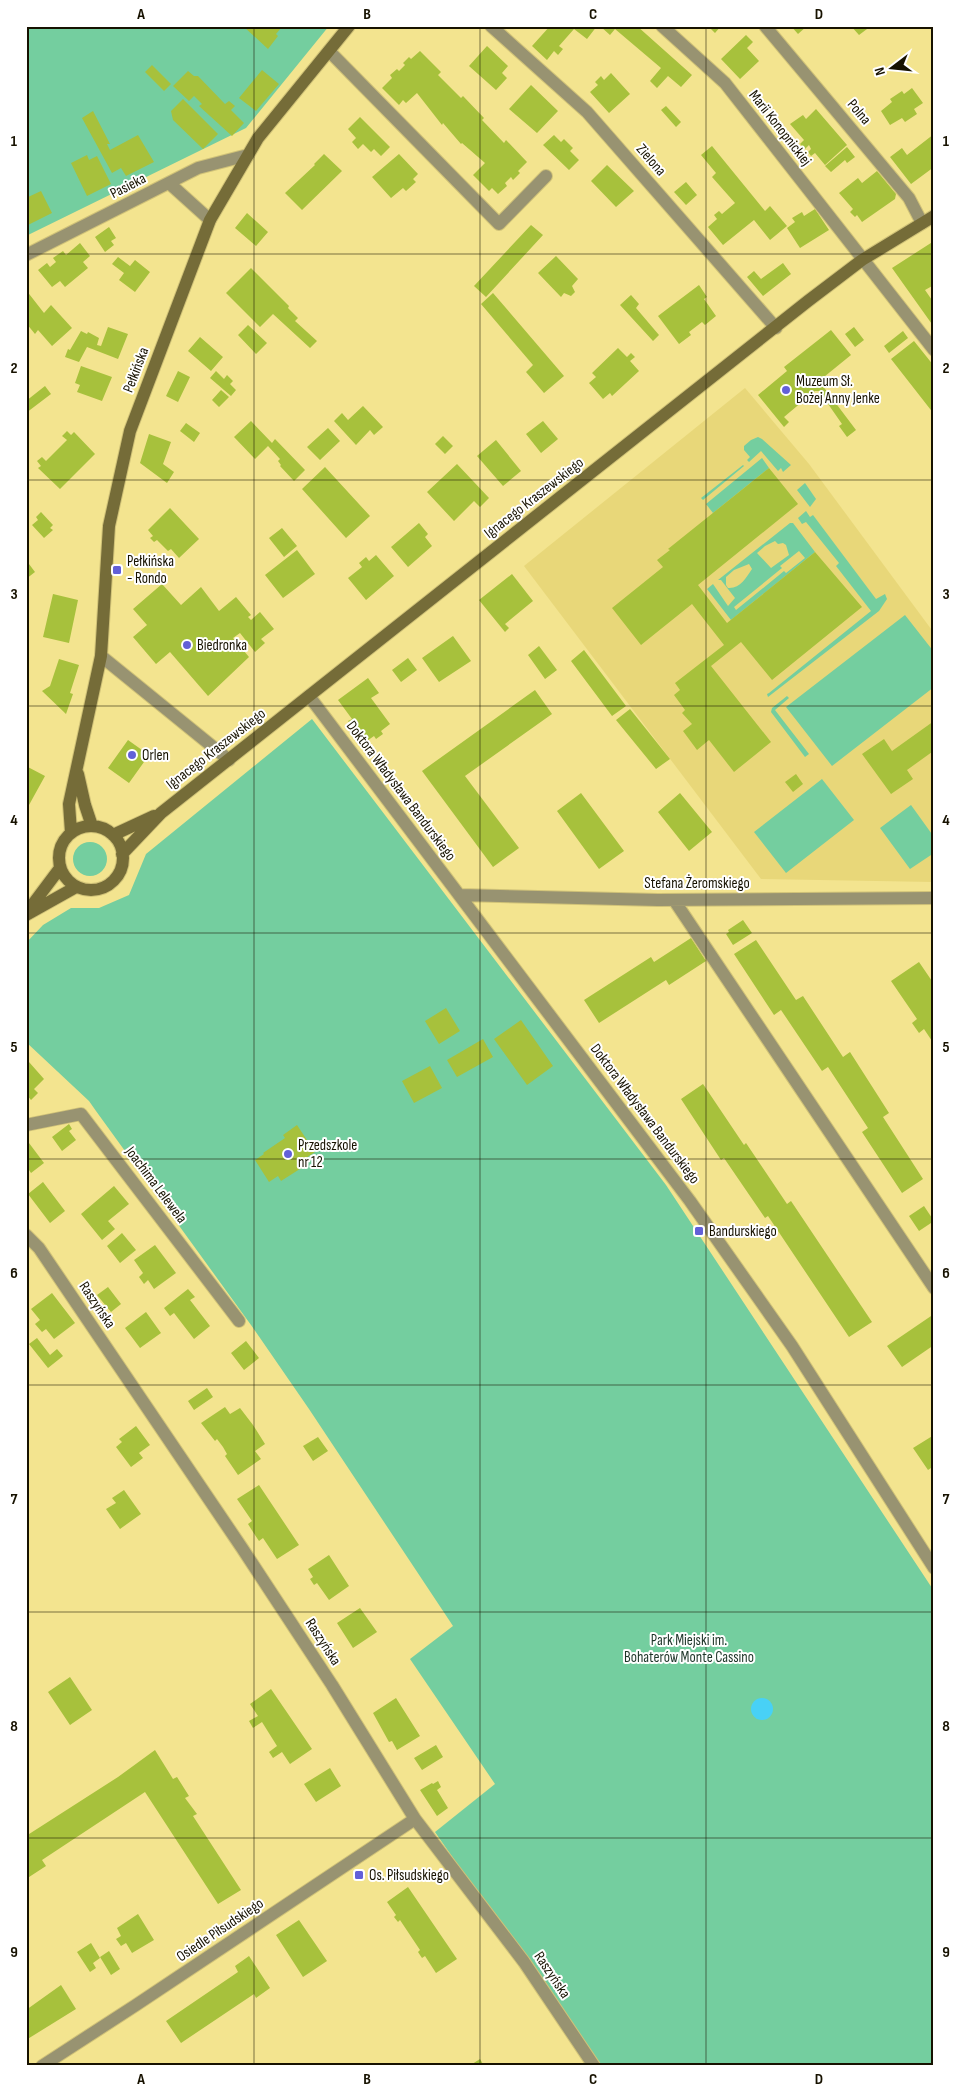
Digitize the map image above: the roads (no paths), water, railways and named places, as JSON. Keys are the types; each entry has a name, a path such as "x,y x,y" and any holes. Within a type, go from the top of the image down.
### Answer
{"street":[{"name":"Pełkińska","path":"70,832 69,804 101,656 109,526 130,431 210,220 258,138 349,26"},
{"name":"Zielona","path":"491,26 587,112 776,328"},
{"name":"Marii Konopnickiej","path":"662,26 725,83 934,350"},
{"name":"Polna","path":"766,26 909,198 922,223"},
{"path":"329,51 499,224 546,176"},
{"name":"Pasieka","path":"26,255 198,168 248,155"},
{"path":"169,184 210,220"},
{"name":"Ignacego Kraszewskiego","path":"122,854 161,813 862,260 934,216"},
{"path":"101,656 230,760"},
{"name":"Doktora Władysława Bandurskiego","path":"309,696 690,1201 792,1346 934,1568"},
{"name":"Pełkińska","path":"77,772 92,826"},
{"name":"Ignacego Kraszewskiego","path":"113,834 161,813"},
{"path":"92,826 106,829 113,834 119,842 122,854 122,869 111,884 94,890 76,887 68,882 60,868 58,856 60,847 70,832 92,826"},
{"path":"26,914 60,868"},
{"path":"26,914 76,887"},
{"name":"Stefana Żeromskiego","path":"460,895 674,900 934,898"},
{"path":"674,900 934,1288"},
{"name":"Joachima Lelewela","path":"26,1125 81,1114 239,1321"},
{"name":"Raszyńska","path":"26,1235 39,1248 238,1542 332,1685 415,1819 524,1962 594,2066"},
{"name":"Osiedle Piłsudskiego","path":"42,2066 415,1819"}],"water":[{"path":"762,1698 770,1701 773,1709 770,1717 762,1720 754,1717 751,1709 754,1701"}],"place":[{"name":"Muzeum Sł. Bożej Anny Jenke","path":"786,390"},
{"name":"Pełkińska - Rondo","path":"117,570"},
{"name":"Biedronka","path":"187,645"},
{"name":"Orlen","path":"132,755"},
{"name":"Przedszkole nr 12","path":"288,1154"},
{"name":"Bandurskiego","path":"699,1231"},
{"name":"Os. Piłsudskiego","path":"359,1875"}],"park label":[{"name":"Park Miejski im. Bohaterów Monte Cassino","path":"689,1648"}]}
